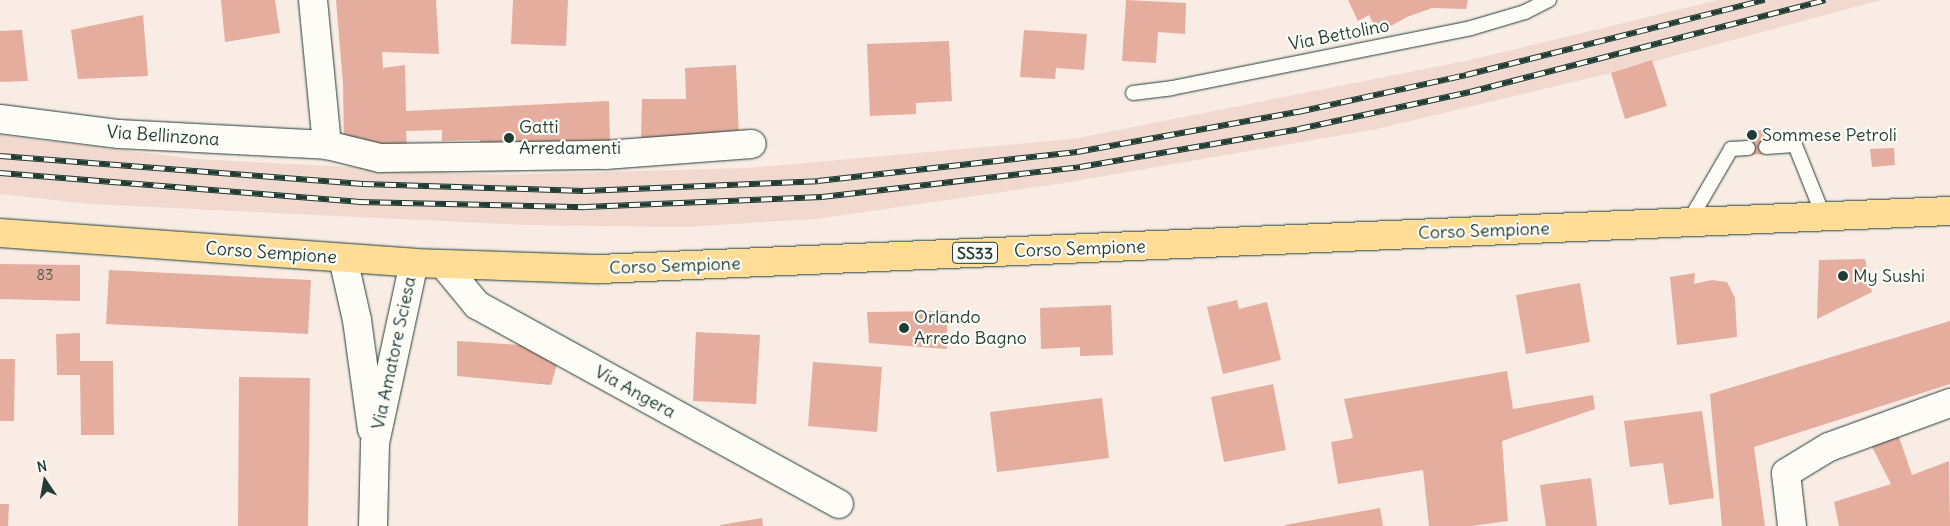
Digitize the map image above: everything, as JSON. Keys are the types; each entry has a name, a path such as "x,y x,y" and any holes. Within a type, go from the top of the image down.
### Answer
{"main road":[{"name":"Corso Sempione","path":"0,233 444,265 599,269 1950,211"}],"street":[{"path":"313,0 327,145"},
{"name":"Via Bellinzona","path":"0,120 119,134 327,145 380,158 605,155 752,144"},
{"name":"Via Amatore Sciesa","path":"343,258 357,320 375,442 373,526"},
{"name":"Via Amatore Sciesa","path":"375,442 414,263"},
{"name":"Via Angera","path":"444,265 477,305 839,504"},
{"path":"1792,526 1786,473 1829,448 1950,403"}],"lane":[{"name":"Via Bettolino","path":"1133,93 1172,88 1471,28 1525,12 1548,0"},
{"path":"1766,147 1795,145 1824,217"},
{"path":"1688,223 1730,149 1748,148"}],"shaded area":[{"path":"1718,0 1881,0 1611,73 1377,129 1064,183 816,219 684,227 526,225 90,204 0,194 0,135 195,159 503,175 748,168 1073,139 1470,60"}],"building":[{"path":"221,0 275,0 280,33 225,42"},
{"path":"336,0 436,0 439,54 382,52 383,68 405,65 406,111 609,101 610,143 481,150 480,140 442,141 442,130 406,131 407,149 344,145 343,84"},
{"path":"513,0 568,0 566,46 511,44"},
{"path":"1126,0 1186,3 1185,34 1158,32 1156,63 1122,61"},
{"path":"1348,0 1468,0 1466,9 1432,8 1407,17 1378,33 1369,15 1358,21"},
{"path":"143,15 148,76 78,79 71,30"},
{"path":"22,30 28,81 0,82 0,31"},
{"path":"1024,30 1087,34 1084,70 1056,68 1055,79 1020,77"},
{"path":"949,41 952,101 916,103 916,114 870,116 867,44"},
{"path":"1652,60 1667,106 1625,119 1611,73"},
{"path":"736,65 739,138 641,143 642,99 686,99 685,68"},
{"path":"1765,130 1766,154 1748,155 1746,131"},
{"path":"1894,148 1895,165 1872,167 1870,149"},
{"name":"My Sushi","path":"1865,259 1872,292 1817,319 1819,260"},
{"path":"0,264 80,265 80,301 0,299"},
{"path":"109,270 311,280 308,334 106,324"},
{"path":"1695,273 1694,284 1712,280 1727,282 1735,298 1737,337 1677,345 1670,277"},
{"path":"1580,283 1590,342 1526,354 1516,295"},
{"path":"1237,300 1239,309 1267,302 1281,360 1223,374 1207,307"},
{"path":"1111,305 1113,355 1080,356 1080,347 1041,349 1040,308"},
{"path":"947,311 947,349 869,343 867,312"},
{"path":"1950,321 1950,384 1754,447 1765,526 1722,526 1710,394"},
{"path":"696,332 760,335 756,404 693,401"},
{"path":"80,333 80,361 113,361 114,435 81,435 80,375 57,375 56,334"},
{"path":"457,341 520,345 557,364 551,385 457,376"},
{"path":"0,359 15,359 14,421 0,421"},
{"path":"813,362 882,367 877,432 808,426"},
{"path":"1507,371 1513,409 1593,395 1595,409 1502,441 1508,521 1471,526 1429,526 1423,470 1338,484 1331,442 1353,438 1344,399"},
{"path":"239,377 310,378 308,526 238,526"},
{"path":"1273,384 1286,450 1224,462 1211,397"},
{"path":"1102,398 1109,458 997,472 990,412"},
{"path":"1702,411 1714,498 1669,505 1663,463 1630,467 1624,421"},
{"path":"1897,431 1912,475 1949,461 1950,526 1839,526 1834,502 1891,484 1869,441"},
{"path":"1591,478 1597,526 1546,526 1540,485"},
{"path":"0,504 9,504 8,526 0,526"},
{"path":"1380,508 1383,526 1285,526 1285,525"},
{"path":"762,518 763,526 720,526 720,525"}],"railway":[{"path":"0,156 363,184 584,191 818,181 1077,152 1298,112 1466,75 1765,0"},
{"path":"0,173 358,202 585,207 822,197 1080,167 1299,129 1470,92 1825,0"}],"place":[{"name":"Sommese Petroli","path":"1752,135"},
{"name":"Gatti Arredamenti","path":"509,138"},
{"name":"My Sushi","path":"1843,276"},
{"name":"Orlando Arredo Bagno","path":"904,328"}]}
